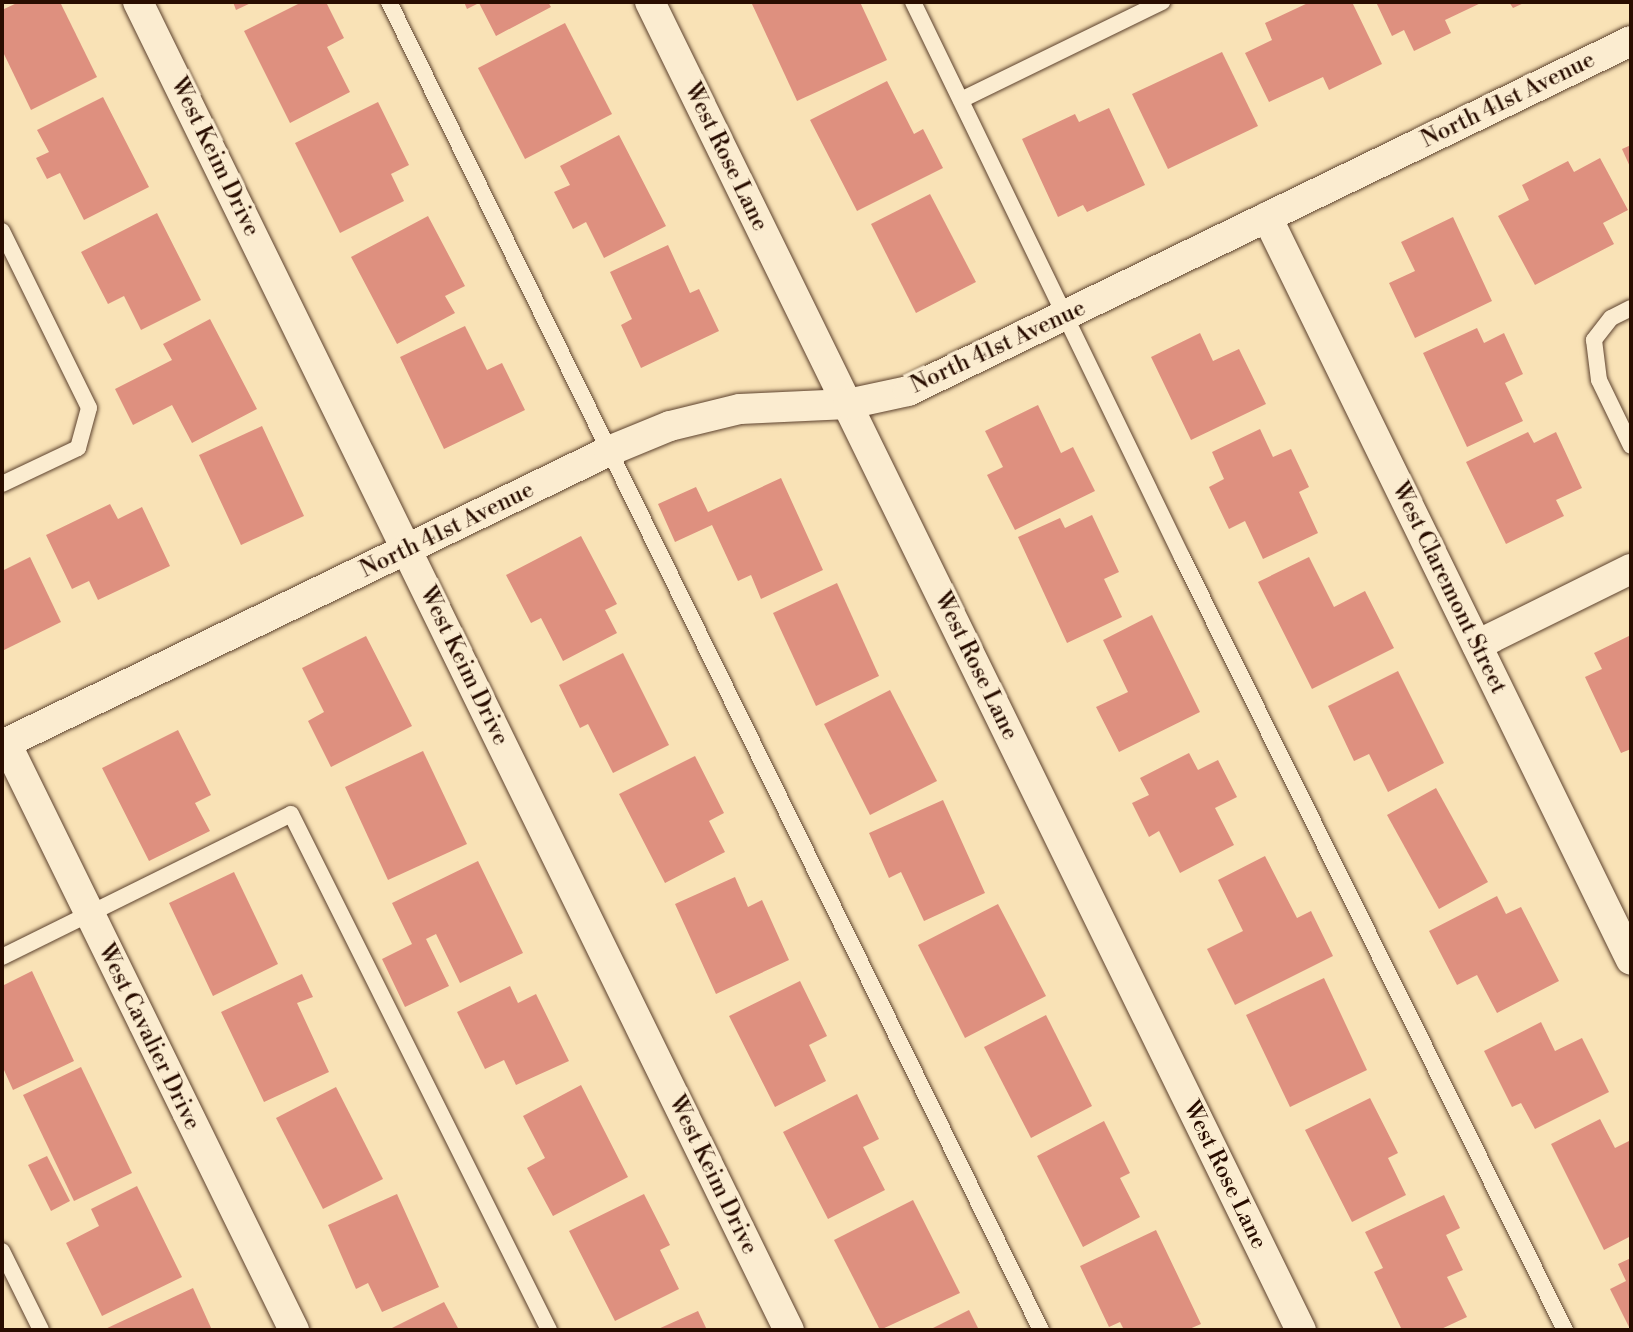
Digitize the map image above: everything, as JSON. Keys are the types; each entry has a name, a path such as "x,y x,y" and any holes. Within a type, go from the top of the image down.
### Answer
{"street":[{"name":"West Keim Drive","path":"138,2 789,1330"},
{"name":"West Rose Lane","path":"650,2 1301,1330"},
{"name":"North 41st Avenue","path":"4,744 609,451 670,426 740,409 848,404 908,391 1631,41"},
{"name":"West Claremont Street","path":"1267,217 1631,960"},
{"path":"1477,645 1631,569"},
{"name":"West Cavalier Drive","path":"4,744 294,1330"}],"lane":[{"path":"389,2 1041,1330"},
{"path":"914,2 1182,556 1565,1330"},
{"path":"961,100 1162,2"},
{"path":"2,231 89,408 78,447 2,484"},
{"path":"1631,308 1611,318 1594,340 1598,380 1631,446"},
{"path":"2,957 291,814 549,1330"},
{"path":"2,1251 41,1330"}],"building":[{"path":"19,2 60,2 97,77 31,110 2,50 2,10"},
{"path":"233,2 253,2 236,10"},
{"path":"302,2 326,2 344,38 327,47 350,92 290,123 244,31"},
{"path":"464,2 548,2 551,7 496,36 479,3 467,9"},
{"path":"860,2 887,60 797,101 752,4"},
{"path":"1310,2 1352,2 1382,64 1329,90 1323,77 1269,102 1245,53 1272,40 1265,23"},
{"path":"1376,2 1483,2 1445,20 1451,33 1414,51 1404,30 1392,36"},
{"path":"1509,2 1526,2 1513,8"},
{"path":"565,23 612,114 525,159 478,68"},
{"path":"1222,52 1258,126 1168,169 1132,94"},
{"path":"887,81 914,134 923,129 943,168 857,211 810,120"},
{"path":"103,97 149,187 84,220 60,173 47,179 36,158 49,152 37,130"},
{"path":"378,102 409,165 391,174 404,201 340,233 295,143"},
{"path":"1109,108 1145,185 1087,212 1083,205 1058,217 1022,139 1075,114 1079,122"},
{"path":"619,135 666,226 604,258 586,222 573,229 554,192 570,185 560,166"},
{"path":"1631,145 1631,169 1622,149"},
{"path":"1600,158 1628,210 1603,223 1614,244 1535,285 1498,216 1529,200 1522,185 1568,161 1574,172"},
{"path":"930,194 976,282 916,313 871,224"},
{"path":"157,213 201,300 141,330 124,296 108,304 81,252"},
{"path":"428,216 465,286 445,296 455,313 397,344 351,257"},
{"path":"1453,217 1492,301 1415,338 1389,283 1415,271 1401,242"},
{"path":"668,245 690,293 699,289 719,331 641,368 621,325 632,319 610,272"},
{"path":"210,319 257,409 192,443 172,405 133,425 115,389 172,360 163,344"},
{"path":"465,326 487,370 502,363 525,410 444,449 400,357"},
{"path":"1477,328 1484,343 1504,333 1523,374 1505,383 1523,421 1467,447 1423,353"},
{"path":"1200,333 1213,361 1239,349 1266,404 1191,440 1151,357"},
{"path":"1038,405 1061,453 1073,447 1095,491 1015,530 987,475 1003,467 985,431"},
{"path":"262,426 304,516 241,545 199,455"},
{"path":"1260,429 1273,457 1291,449 1309,487 1299,492 1318,533 1263,559 1245,521 1229,529 1209,487 1224,479 1212,452"},
{"path":"1528,432 1534,443 1556,432 1582,488 1556,500 1564,516 1506,544 1466,462"},
{"path":"781,478 823,570 761,599 751,575 738,581 712,525 675,542 658,504 696,487 708,512"},
{"path":"110,504 118,519 142,507 170,566 98,600 89,581 72,589 46,535"},
{"path":"1092,515 1119,572 1104,579 1122,617 1067,643 1018,537 1060,518 1065,528"},
{"path":"581,536 617,604 605,610 617,633 563,661 541,618 531,623 506,575"},
{"path":"30,557 61,622 2,651 2,571"},
{"path":"1309,557 1334,607 1365,591 1394,648 1312,689 1258,582"},
{"path":"837,583 879,676 816,706 773,613"},
{"path":"1152,615 1200,712 1119,752 1096,707 1128,692 1103,640"},
{"path":"1631,635 1631,749 1621,753 1585,677 1602,669 1594,653"},
{"path":"366,636 412,726 331,767 308,721 324,712 302,668"},
{"path":"623,653 669,745 613,773 588,724 580,728 559,685"},
{"path":"1398,671 1444,763 1388,792 1369,754 1354,761 1328,706"},
{"path":"890,690 937,781 870,815 824,724"},
{"path":"178,730 211,795 195,803 210,831 149,861 102,768"},
{"path":"423,751 467,844 388,880 345,787"},
{"path":"1189,753 1198,770 1218,760 1237,797 1215,808 1234,845 1180,873 1159,831 1149,837 1132,803 1149,795 1140,778"},
{"path":"695,756 724,813 709,821 725,852 665,883 619,794"},
{"path":"1436,788 1488,882 1439,909 1387,815"},
{"path":"943,800 985,893 924,921 901,872 889,878 869,833"},
{"path":"1265,856 1297,918 1311,911 1333,956 1235,1005 1207,949 1243,931 1218,880"},
{"path":"478,861 523,953 460,983 436,934 426,939 449,986 405,1007 382,959 412,944 392,903"},
{"path":"234,872 278,964 213,996 169,903"},
{"path":"735,877 748,907 762,900 789,960 716,994 675,904"},
{"path":"1497,896 1506,914 1521,907 1559,981 1497,1013 1477,975 1457,985 1429,931"},
{"path":"998,904 1046,996 965,1038 918,945"},
{"path":"32,971 74,1061 13,1090 4,1070 2,1071 2,986"},
{"path":"302,974 313,997 297,1003 329,1072 264,1102 221,1012"},
{"path":"1324,978 1367,1070 1290,1107 1246,1015"},
{"path":"800,981 827,1036 809,1045 826,1081 775,1107 729,1016"},
{"path":"510,986 518,1003 536,994 569,1061 516,1085 504,1060 485,1069 457,1012"},
{"path":"1046,1015 1092,1106 1031,1138 984,1047"},
{"path":"1541,1022 1555,1051 1582,1038 1609,1092 1535,1129 1521,1103 1512,1107 1484,1051"},
{"path":"81,1067 132,1173 74,1201 23,1095"},
{"path":"581,1085 628,1177 553,1216 527,1168 545,1158 523,1116"},
{"path":"336,1087 383,1179 323,1209 276,1118"},
{"path":"857,1094 879,1139 863,1147 885,1190 828,1219 783,1132"},
{"path":"1370,1098 1398,1153 1388,1158 1406,1195 1352,1222 1305,1130"},
{"path":"1600,1119 1615,1148 1631,1140 1631,1236 1604,1250 1551,1144"},
{"path":"1104,1121 1130,1173 1120,1178 1140,1217 1083,1247 1037,1156"},
{"path":"47,1156 70,1201 51,1211 28,1165"},
{"path":"137,1186 182,1277 102,1316 66,1243 99,1226 91,1209"},
{"path":"397,1194 439,1287 382,1312 368,1283 356,1289 328,1225"},
{"path":"644,1194 670,1245 660,1250 679,1289 615,1321 569,1231"},
{"path":"1444,1195 1460,1228 1446,1235 1463,1270 1447,1277 1467,1317 1439,1330 1402,1330 1374,1272 1383,1268 1365,1232"},
{"path":"913,1200 960,1293 880,1330 834,1240"},
{"path":"1156,1230 1201,1324 1187,1330 1124,1330 1120,1322 1109,1327 1080,1266"},
{"path":"1631,1258 1629,1327 1610,1289 1626,1281 1618,1264"},
{"path":"193,1288 212,1330 103,1330"},
{"path":"444,1302 459,1330 388,1330"},
{"path":"969,1310 979,1330 929,1330"},
{"path":"698,1311 707,1330 656,1330"}]}
